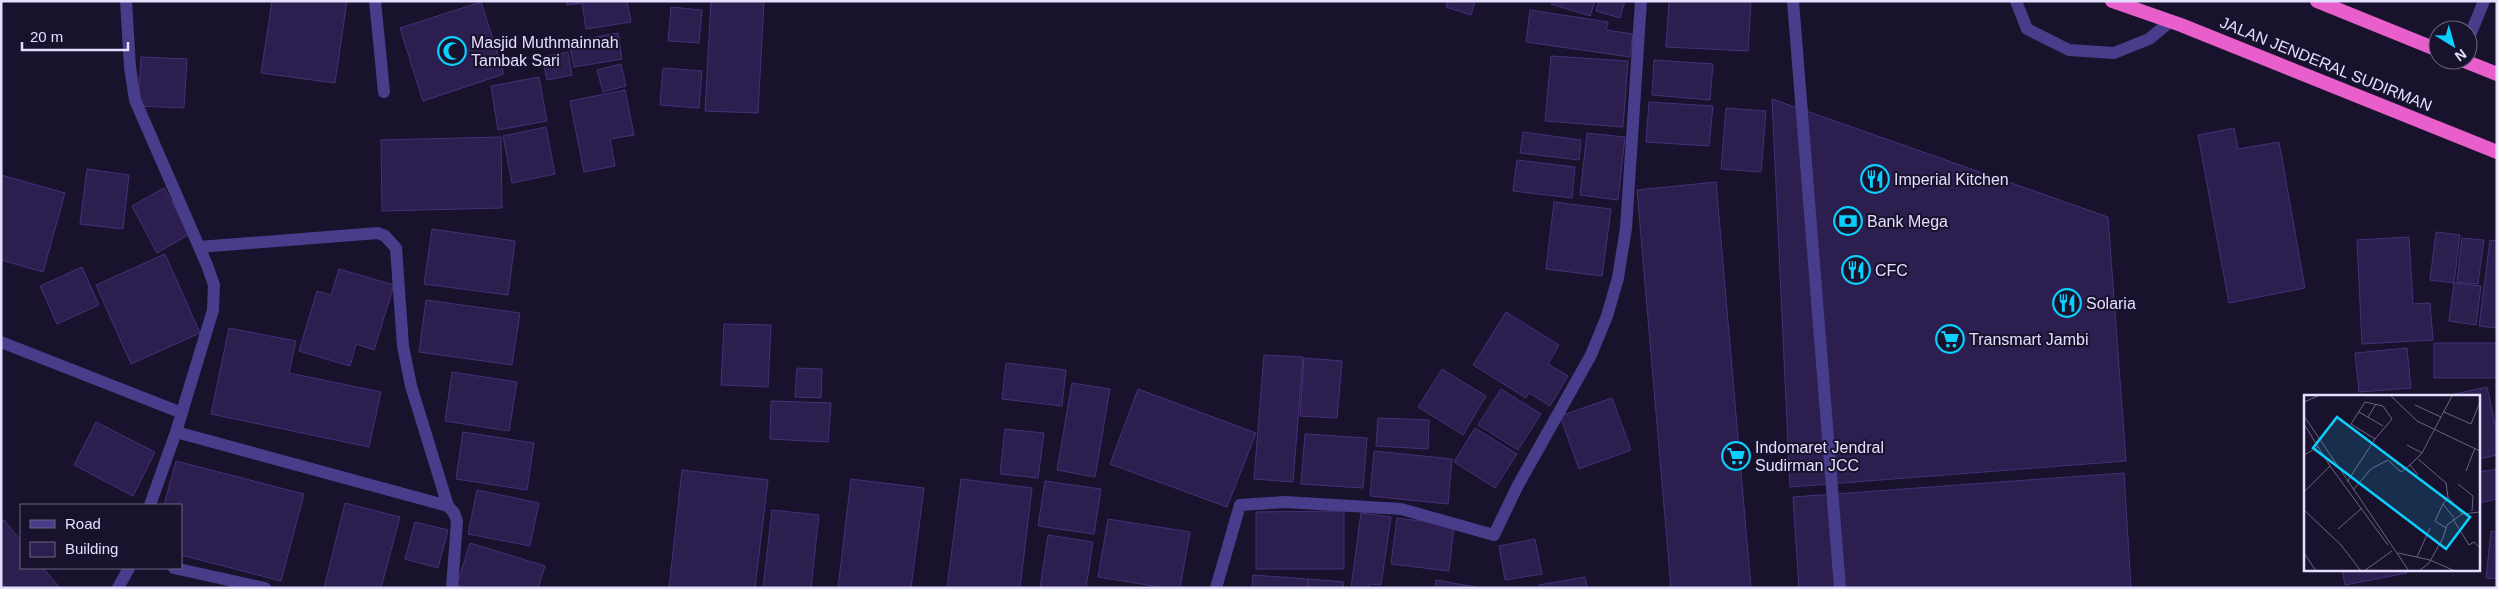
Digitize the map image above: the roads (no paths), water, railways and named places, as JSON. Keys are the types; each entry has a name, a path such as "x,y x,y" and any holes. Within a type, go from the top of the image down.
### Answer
{"highway":[{"name":"JALAN JENDERAL SUDIRMAN","path":"2112,1 2171,21 2497,152"},
{"path":"2317,1 2428,46"},
{"path":"2478,66 2497,74"}],"street":[{"path":"126,1 130,67 135,100 214,285 213,310 176,432 150,504"},
{"path":"375,1 384,92"},
{"path":"1216,588 1240,505 1285,502 1401,509 1494,535 1517,487 1591,355 1607,316 1618,278 1626,228 1641,1"},
{"path":"1793,1 1840,588"},
{"path":"2016,1 2027,29 2069,50 2114,53 2149,39 2171,21"},
{"path":"2476,20 2484,1"},
{"path":"199,247 378,232 385,236 396,248 403,346 411,386 448,506 454,512 457,521 452,588"},
{"path":"1,342 182,413"},
{"path":"176,432 448,506"},
{"path":"118,588 128,569"},
{"path":"179,569 265,588"}],"place":[{"name":"Masjid Muthmainnah Tambak Sari","path":"452,51"},
{"name":"Imperial Kitchen","path":"1875,179"},
{"name":"Bank Mega","path":"1848,221"},
{"name":"CFC","path":"1856,270"},
{"name":"Solaria","path":"2067,303"},
{"name":"Transmart Jambi","path":"1950,339"},
{"name":"Indomaret Jendral Sudirman JCC","path":"1736,456"}]}
